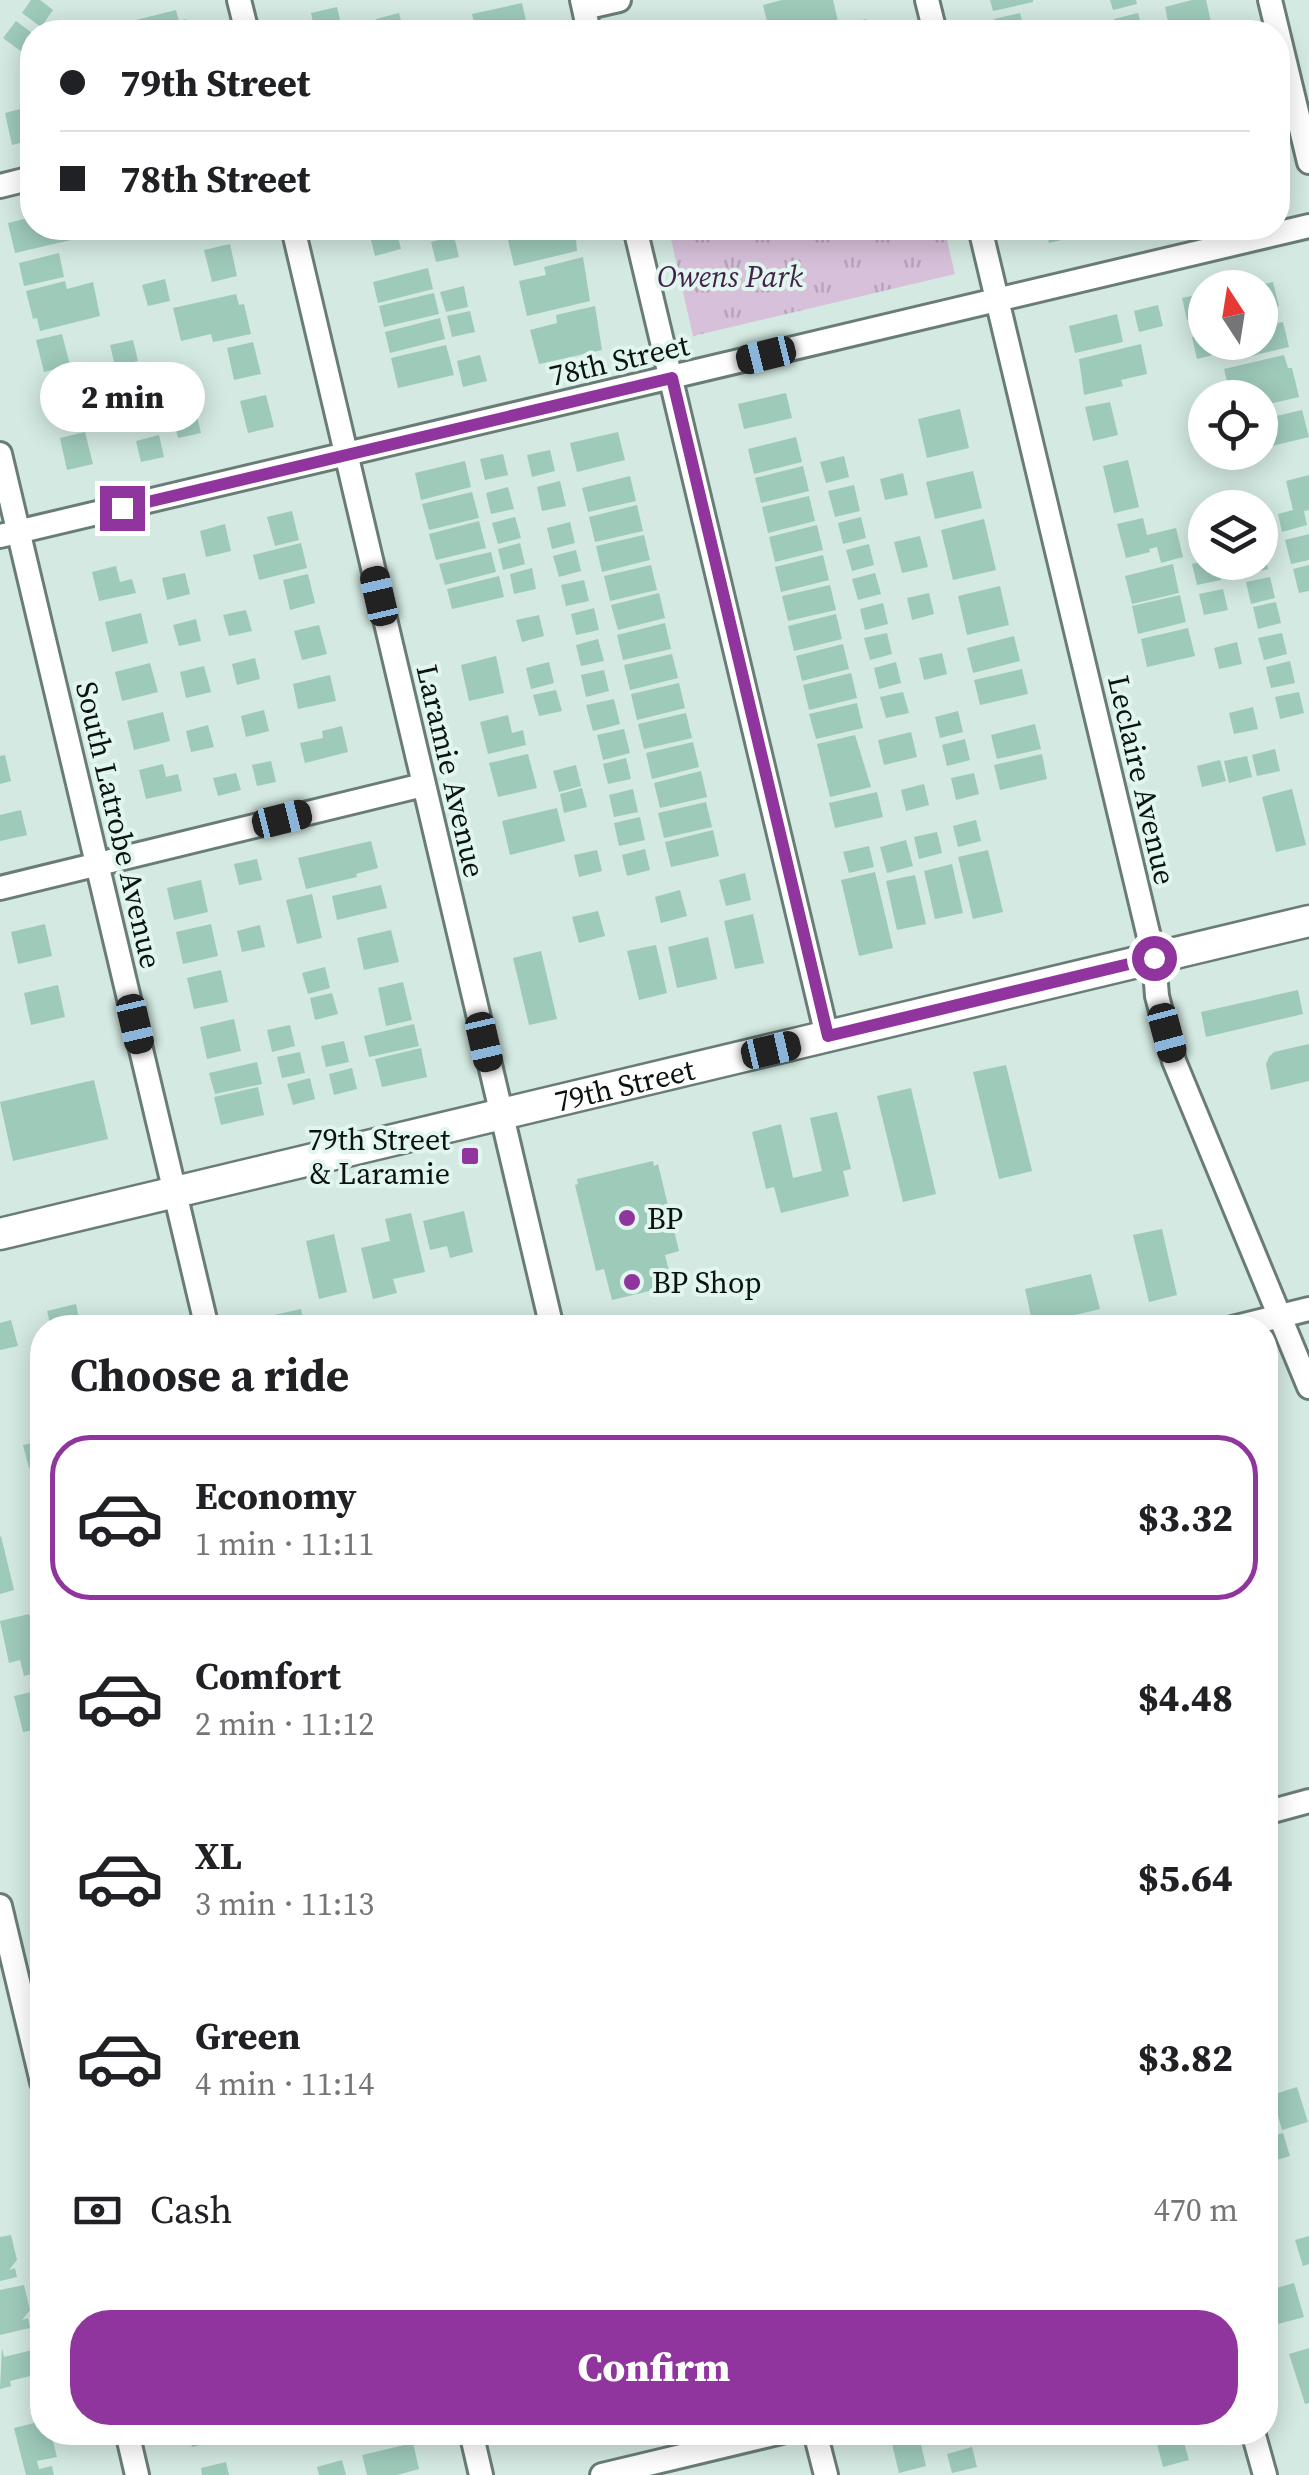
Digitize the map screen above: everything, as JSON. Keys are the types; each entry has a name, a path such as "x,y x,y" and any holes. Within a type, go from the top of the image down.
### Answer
{"main road":[{"name":"79th Street","path":"0,1234 1309,921"}],"street":[{"path":"583,4 618,0"},
{"path":"1290,83 1309,162"},
{"name":"Laramie Avenue","path":"295,240 549,1315"},
{"path":"638,240 828,1036"},
{"name":"Leclaire Avenue","path":"983,240 1154,958 1158,996 1174,1061 1278,1315"},
{"name":"78th Street","path":"9,534 1250,240"},
{"name":"South Latrobe Avenue","path":"0,454 9,534 97,864 203,1315"},
{"path":"0,888 423,784"},
{"path":"1279,1318 1309,1309"},
{"name":"Leclaire Avenue","path":"1279,1318 1309,1388"},
{"path":"1278,1809 1309,1801"},
{"path":"0,1906 30,2032"},
{"path":"130,2445 137,2475"},
{"path":"474,2445 481,2475"},
{"path":"602,2475 728,2445"},
{"path":"819,2445 826,2475"},
{"path":"1257,2445 1265,2475"}],"green space":[{"name":"Owens Park","path":"671,240 947,240 955,274 693,336"}],"building":[{"path":"31,0 40,0 53,10 46,20 32,20 22,13"},
{"path":"782,0 833,0 838,20 767,20 763,5"},
{"path":"990,0 1033,0 1033,2 993,11"},
{"path":"1110,0 1136,0 1137,4 1113,10"},
{"path":"1206,0 1211,20 1168,20 1165,7"},
{"path":"522,3 526,20 473,20 472,14"},
{"path":"337,7 340,20 312,20 311,13"},
{"path":"176,10 179,20 136,20"},
{"path":"399,13 401,20 376,20"},
{"path":"1020,13 1022,20 994,20"},
{"path":"1138,13 1140,20 1114,20"},
{"path":"16,21 20,24 20,51 3,38"},
{"path":"20,109 20,143 12,145 5,113"},
{"path":"20,220 20,240 71,240 15,253 8,223"},
{"path":"371,240 399,240 401,249 375,256"},
{"path":"455,240 459,257 436,262 431,242"},
{"path":"508,240 576,240 577,251 514,266"},
{"path":"230,244 237,276 212,282 204,250"},
{"path":"59,253 64,277 24,286 19,263"},
{"path":"583,257 590,301 527,316 519,281 546,275 544,267"},
{"path":"428,268 433,289 378,303 373,282"},
{"path":"165,279 170,301 148,306 142,285"},
{"path":"65,281 67,289 93,282 100,316 40,331 26,291"},
{"path":"464,286 468,307 446,312 440,292"},
{"path":"434,293 439,314 384,327 379,306"},
{"path":"236,294 239,305 244,304 251,334 213,342 211,334 181,341 173,308"},
{"path":"1188,297 1187,320 1182,298"},
{"path":"1158,305 1163,326 1139,332 1134,311"},
{"path":"595,306 602,350 539,364 530,330 557,323 556,315"},
{"path":"470,311 475,332 452,337 447,316"},
{"path":"1117,314 1123,342 1075,353 1069,326"},
{"path":"440,318 445,339 390,353 385,332"},
{"path":"1283,322 1289,347 1278,350 1278,323"},
{"path":"62,334 70,365 44,372 36,340"},
{"path":"133,340 138,361 115,366 110,345"},
{"path":"253,342 261,374 234,380 227,348"},
{"path":"1141,344 1147,374 1121,380 1123,386 1084,395 1079,359"},
{"path":"446,345 454,375 398,388 391,358"},
{"path":"480,355 487,381 463,387 457,361"},
{"path":"1284,355 1288,368 1292,368 1299,397 1278,402 1278,380 1227,380 1224,369 1278,360"},
{"path":"75,383 82,415 56,421 49,389"},
{"path":"141,392 146,413 123,419 118,398"},
{"path":"786,393 792,418 744,429 738,404"},
{"path":"266,395 274,427 248,433 240,401"},
{"path":"1110,402 1118,435 1093,441 1085,407"},
{"path":"960,409 969,448 927,458 918,419"},
{"path":"1302,410 1309,437 1278,445 1278,416"},
{"path":"196,412 201,433 178,438 173,417"},
{"path":"85,432 93,464 67,470 60,438"},
{"path":"618,432 625,460 577,472 570,443"},
{"path":"159,435 164,457 141,462 136,441"},
{"path":"796,437 802,462 754,474 748,449"},
{"path":"550,450 555,471 532,477 527,455"},
{"path":"503,454 508,475 485,480 480,459"},
{"path":"844,456 849,477 826,483 820,462"},
{"path":"1128,460 1139,507 1114,513 1103,466"},
{"path":"465,461 471,487 421,500 415,473"},
{"path":"803,466 809,491 761,503 755,478"},
{"path":"973,471 982,508 935,519 926,482"},
{"path":"903,473 908,495 885,500 880,479"},
{"path":"1309,475 1309,510 1304,511 1307,525 1282,532 1278,514 1293,510 1286,481"},
{"path":"630,476 636,501 588,512 582,488"},
{"path":"560,481 566,506 542,511 537,487"},
{"path":"854,485 860,511 835,517 828,491"},
{"path":"508,487 514,509 491,514 486,493"},
{"path":"472,492 479,518 429,530 422,504"},
{"path":"809,496 815,521 768,533 762,507"},
{"path":"637,505 643,531 595,542 589,517"},
{"path":"292,511 299,540 275,546 267,517"},
{"path":"515,517 521,538 498,544 492,523"},
{"path":"861,517 866,538 843,544 838,523"},
{"path":"1143,518 1147,535 1176,528 1183,557 1161,563 1157,547 1126,558 1117,524"},
{"path":"984,519 996,570 953,580 941,530"},
{"path":"479,521 486,548 436,560 429,534"},
{"path":"570,522 575,543 552,549 547,528"},
{"path":"225,524 231,551 206,557 200,531"},
{"path":"817,525 823,550 775,562 769,537"},
{"path":"1309,534 1309,560 1291,564 1285,540"},
{"path":"644,535 650,560 602,572 596,546"},
{"path":"920,536 928,567 902,573 894,542"},
{"path":"301,543 307,568 259,580 253,555"},
{"path":"520,543 525,564 503,570 498,549"},
{"path":"869,544 874,565 852,571 846,550"},
{"path":"576,550 581,571 559,577 553,556"},
{"path":"491,552 496,572 445,585 439,564"},
{"path":"823,555 829,580 781,592 775,567"},
{"path":"1173,564 1179,593 1132,604 1125,576"},
{"path":"651,565 657,590 610,601 604,576"},
{"path":"1309,565 1309,591 1299,593 1293,569"},
{"path":"116,566 120,582 132,579 136,593 99,601 92,572"},
{"path":"532,568 536,589 514,594 510,574"},
{"path":"185,573 190,594 167,600 162,578"},
{"path":"875,573 881,594 858,600 852,579"},
{"path":"308,574 315,603 290,610 283,580"},
{"path":"499,576 504,597 452,609 447,589"},
{"path":"584,580 589,601 566,606 561,585"},
{"path":"1196,580 1221,580 1197,585"},
{"path":"1271,580 1275,598 1251,604 1246,582"},
{"path":"830,585 836,610 788,621 782,596"},
{"path":"1000,586 1009,625 967,635 958,596"},
{"path":"1223,589 1228,610 1204,615 1199,594"},
{"path":"659,593 665,618 618,630 611,605"},
{"path":"929,593 934,614 912,620 907,598"},
{"path":"1180,595 1186,622 1138,634 1132,606"},
{"path":"1276,602 1281,623 1258,629 1253,607"},
{"path":"883,603 888,624 865,630 860,609"},
{"path":"594,608 599,630 576,635 571,614"},
{"path":"246,610 252,631 229,636 223,615"},
{"path":"141,613 148,643 112,652 105,622"},
{"path":"836,614 842,639 794,651 788,626"},
{"path":"539,615 544,636 522,642 516,620"},
{"path":"196,619 201,641 179,646 173,625"},
{"path":"665,623 671,649 623,660 617,635"},
{"path":"319,625 327,654 302,660 294,631"},
{"path":"1188,628 1195,656 1147,667 1141,639"},
{"path":"887,633 892,654 870,660 864,638"},
{"path":"1282,633 1287,654 1264,660 1258,638"},
{"path":"1014,636 1020,661 973,673 967,648"},
{"path":"598,639 604,661 581,666 576,645"},
{"path":"1237,642 1242,664 1219,669 1214,648"},
{"path":"843,644 849,669 802,681 796,656"},
{"path":"942,653 947,674 924,680 919,658"},
{"path":"672,654 678,678 630,690 624,665"},
{"path":"496,656 504,693 469,701 461,665"},
{"path":"255,658 260,679 237,685 232,664"},
{"path":"1290,661 1295,683 1271,688 1266,667"},
{"path":"549,662 554,683 531,689 526,668"},
{"path":"896,662 901,683 879,689 874,668"},
{"path":"150,663 158,692 122,701 115,672"},
{"path":"204,666 211,692 186,698 180,672"},
{"path":"1022,669 1028,694 980,705 974,680"},
{"path":"604,670 609,691 586,697 581,675"},
{"path":"851,673 857,698 809,710 803,685"},
{"path":"330,675 336,701 298,709 293,684"},
{"path":"679,683 685,708 637,720 631,694"},
{"path":"556,690 562,711 539,716 533,695"},
{"path":"903,692 909,713 886,718 880,697"},
{"path":"1299,692 1304,713 1280,719 1275,697"},
{"path":"614,699 620,724 593,731 586,705"},
{"path":"857,703 863,728 816,739 809,714"},
{"path":"1253,707 1258,729 1234,734 1229,713"},
{"path":"264,710 269,731 246,737 241,716"},
{"path":"958,711 963,732 940,738 935,717"},
{"path":"163,712 170,741 134,750 127,721"},
{"path":"686,713 692,738 644,749 638,724"},
{"path":"508,715 512,733 523,730 526,745 488,754 480,722"},
{"path":"1035,724 1041,749 997,759 991,735"},
{"path":"208,725 214,747 191,752 186,731"},
{"path":"342,726 348,752 305,763 300,743 323,738 322,731"},
{"path":"624,729 630,753 603,760 597,735"},
{"path":"911,732 917,757 884,765 878,740"},
{"path":"855,735 871,787 830,797 817,744"},
{"path":"965,739 970,760 947,766 942,745"},
{"path":"693,742 699,767 652,779 646,753"},
{"path":"1275,749 1280,771 1257,776 1252,755"},
{"path":"528,754 537,788 498,797 489,763"},
{"path":"1042,754 1047,779 1000,790 994,765"},
{"path":"5,755 11,781 0,784 0,756"},
{"path":"1247,756 1252,777 1229,783 1224,761"},
{"path":"626,758 631,779 608,784 603,764"},
{"path":"1220,760 1226,781 1202,787 1197,766"},
{"path":"271,761 276,782 257,786 252,765"},
{"path":"163,764 166,777 178,774 182,791 146,799 139,770"},
{"path":"576,765 581,786 559,792 553,771"},
{"path":"701,771 707,797 660,808 654,783"},
{"path":"236,773 241,790 218,796 213,778"},
{"path":"974,773 979,794 956,800 951,778"},
{"path":"924,784 929,805 906,811 901,790"},
{"path":"582,788 587,807 564,813 560,794"},
{"path":"633,789 638,812 614,817 609,795"},
{"path":"1292,789 1306,845 1276,852 1262,797"},
{"path":"877,792 883,817 835,828 829,803"},
{"path":"706,802 712,827 664,838 658,813"},
{"path":"557,808 565,841 510,855 502,821"},
{"path":"21,810 27,835 0,841 0,815"},
{"path":"640,817 645,840 619,846 614,823"},
{"path":"976,820 981,841 958,847 953,826"},
{"path":"713,830 719,856 671,867 665,842"},
{"path":"937,832 942,853 919,859 914,837"},
{"path":"906,840 913,866 887,873 880,847"},
{"path":"371,841 378,868 306,889 298,858"},
{"path":"869,846 874,867 849,873 843,852"},
{"path":"645,849 650,870 627,876 622,855"},
{"path":"597,850 602,871 579,877 574,855"},
{"path":"988,850 1003,912 973,919 958,857"},
{"path":"257,859 262,880 239,885 234,864"},
{"path":"952,864 963,913 935,919 924,871"},
{"path":"875,872 893,948 859,956 841,880"},
{"path":"745,873 751,900 726,906 719,880"},
{"path":"915,875 926,924 897,930 886,881"},
{"path":"201,880 208,912 174,920 167,888"},
{"path":"381,885 387,908 337,920 332,896"},
{"path":"680,890 687,916 661,923 655,897"},
{"path":"312,894 322,938 297,944 286,900"},
{"path":"598,911 605,936 579,943 572,917"},
{"path":"753,914 764,963 735,969 724,921"},
{"path":"45,924 52,956 18,964 11,932"},
{"path":"211,924 218,956 183,964 176,932"},
{"path":"260,925 265,947 242,952 237,931"},
{"path":"391,930 399,962 364,970 357,938"},
{"path":"708,937 717,979 677,988 668,947"},
{"path":"656,945 667,993 639,1000 627,951"},
{"path":"541,951 557,1019 529,1025 513,958"},
{"path":"325,967 330,988 308,994 302,973"},
{"path":"221,970 228,1002 194,1009 187,978"},
{"path":"403,982 412,1020 386,1026 378,988"},
{"path":"58,985 65,1017 31,1025 24,993"},
{"path":"1298,990 1303,1014 1206,1037 1201,1012"},
{"path":"332,993 338,1014 315,1020 310,998"},
{"path":"234,1019 241,1051 207,1059 200,1027"},
{"path":"414,1024 419,1046 369,1057 364,1036"},
{"path":"290,1025 295,1046 272,1052 267,1030"},
{"path":"344,1041 349,1062 326,1067 321,1046"},
{"path":"1309,1044 1309,1081 1271,1090 1266,1064 1269,1057 1274,1052"},
{"path":"421,1048 427,1077 382,1087 375,1059"},
{"path":"300,1052 305,1073 282,1078 277,1057"},
{"path":"257,1062 262,1084 215,1094 209,1073"},
{"path":"1006,1065 1032,1171 999,1179 973,1072"},
{"path":"352,1068 357,1089 334,1095 329,1074"},
{"path":"310,1078 315,1099 293,1105 287,1084"},
{"path":"94,1080 108,1139 13,1161 0,1102"},
{"path":"258,1087 264,1115 221,1125 214,1097"},
{"path":"911,1088 936,1194 903,1202 877,1096"},
{"path":"837,1112 851,1169 843,1171 849,1196 781,1213 774,1187 766,1189 752,1132 781,1124 793,1178 822,1171 810,1118"},
{"name":"BP","path":"653,1161 654,1166 658,1164 679,1251 665,1255 669,1271 654,1275 658,1289 612,1300 604,1269 596,1271 575,1185 577,1179"},
{"path":"464,1211 473,1252 450,1258 447,1246 430,1250 423,1221"},
{"path":"411,1213 425,1272 393,1279 397,1293 373,1299 361,1248 390,1241 385,1219"},
{"path":"1162,1229 1177,1295 1149,1302 1133,1235"},
{"path":"334,1234 347,1292 319,1299 306,1241"},
{"path":"1091,1274 1100,1309 1075,1315 1031,1315 1025,1289"},
{"path":"76,1304 78,1315 48,1315 47,1311"},
{"path":"301,1309 302,1315 274,1315"},
{"path":"11,1320 18,1346 0,1350 0,1323"},
{"path":"30,1444 30,1468 29,1468 23,1445"},
{"path":"0,1537 14,1590 0,1594"},
{"path":"29,1614 30,1674 24,1676 20,1660 9,1663 0,1621"},
{"path":"30,1692 30,1731 23,1732 14,1696"},
{"path":"1297,2087 1308,2122 1282,2130 1278,2093"},
{"path":"1283,2133 1290,2156 1278,2160 1278,2134"},
{"path":"11,2235 17,2260 9,2270 15,2268 17,2277 0,2281 0,2237"},
{"path":"1309,2236 1309,2264 1303,2266 1295,2240"},
{"path":"1294,2283 1304,2317 1278,2324 1278,2287"},
{"path":"24,2285 30,2310 22,2320 28,2318 30,2328 0,2335 0,2290"},
{"path":"2,2348 4,2357 30,2351 30,2376 10,2381 11,2386 0,2389"},
{"path":"1309,2348 1309,2403 1305,2404 1289,2354"},
{"path":"30,2424 30,2445 54,2445 57,2457 37,2461 39,2469 52,2466 54,2475 26,2475 14,2428"},
{"path":"413,2445 419,2469 397,2475 367,2475 362,2455"},
{"path":"892,2445 921,2445 926,2466 899,2473"},
{"path":"1157,2445 1185,2445 1189,2460 1163,2467"},
{"path":"972,2447 977,2467 952,2473 947,2454"},
{"path":"342,2460 346,2475 319,2475 317,2467"},
{"path":"226,2462 229,2475 202,2475 201,2468"}],"place":[{"name":"79th Street & Laramie","path":"470,1156"},
{"name":"BP","path":"627,1218"},
{"name":"BP Shop","path":"632,1282"}],"route":[{"path":"122,508 672,378 828,1036 1154,958"}]}
